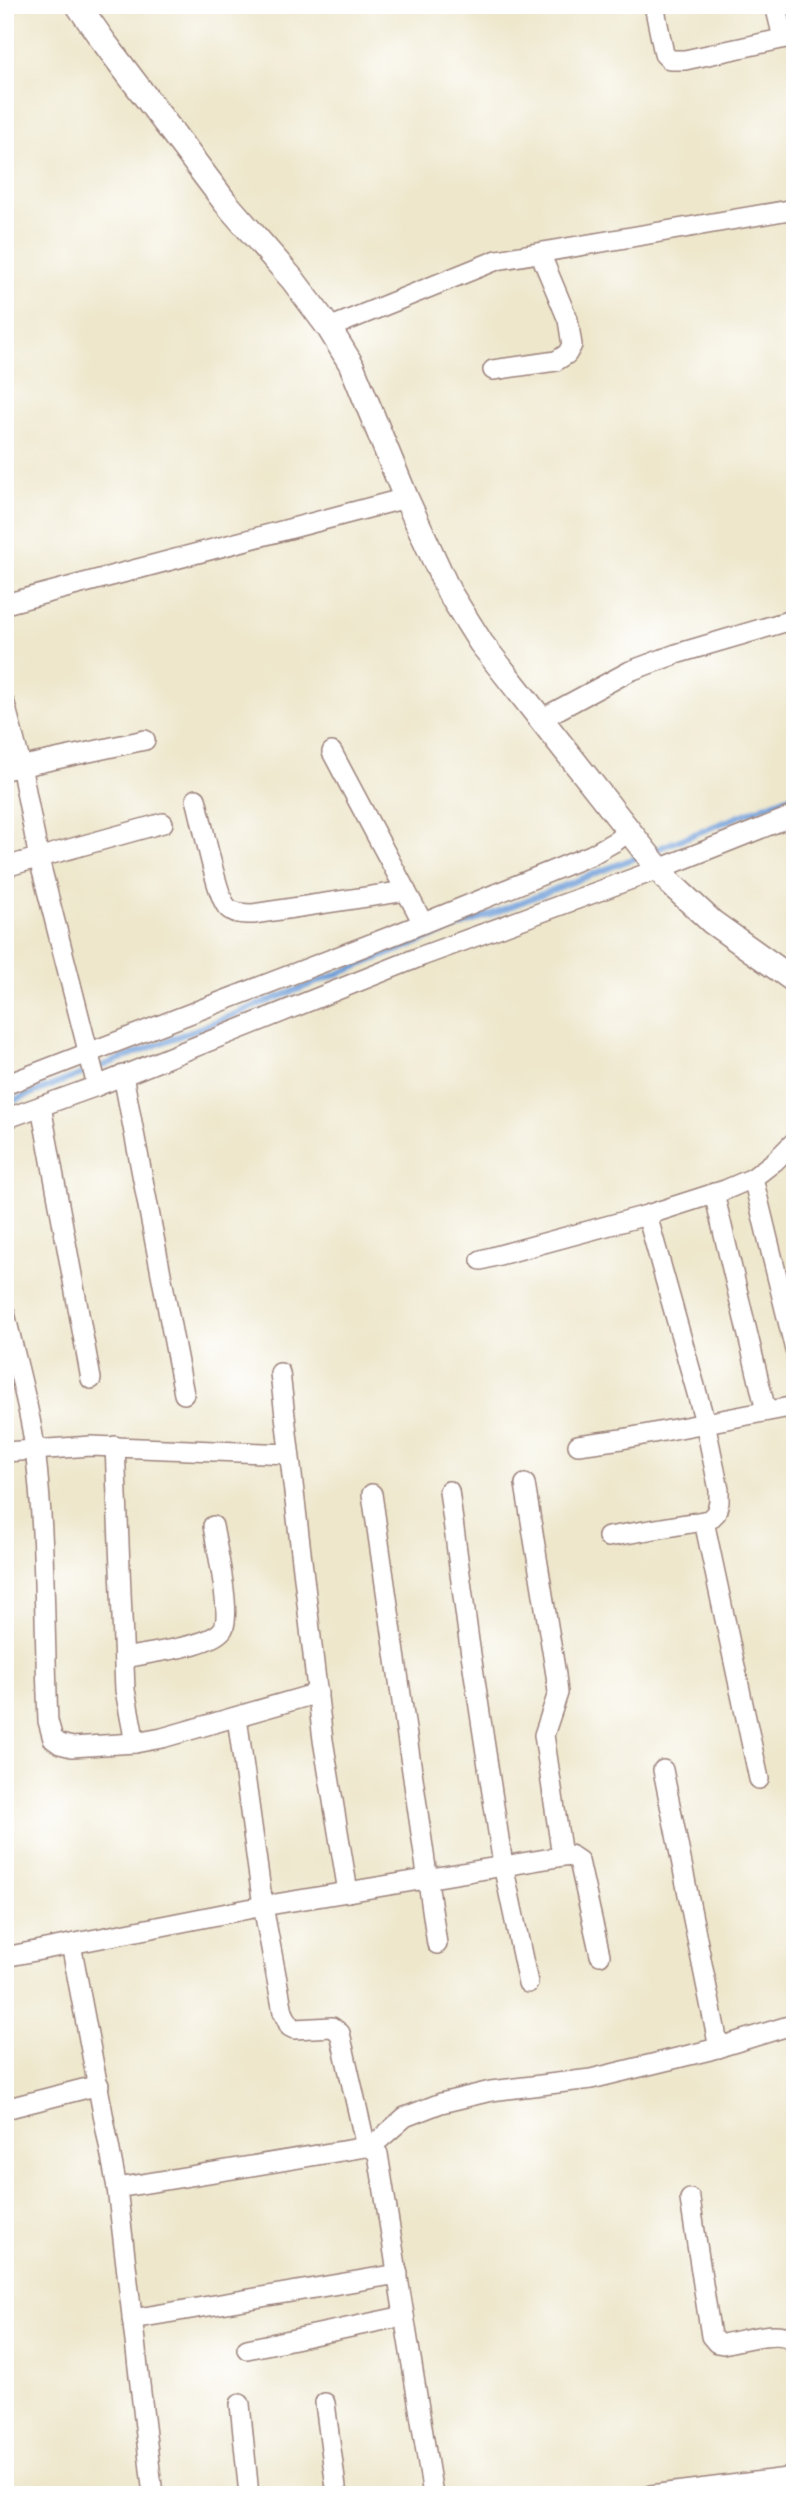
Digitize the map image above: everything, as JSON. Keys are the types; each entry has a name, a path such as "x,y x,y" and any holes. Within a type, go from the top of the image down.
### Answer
{"street":[{"path":"78,5 225,202 293,280 329,328 351,364 406,498 449,592 481,643 670,883 712,922 795,981"},
{"path":"654,5 664,54 670,60 685,60 789,37 775,5"},
{"path":"329,328 497,260 795,209"},
{"path":"493,370 556,362 567,354 572,345 568,320 540,253"},
{"path":"5,604 406,498"},
{"path":"541,719 630,671 676,654 795,619"},
{"path":"5,704 13,768 39,859 92,1070"},
{"path":"13,768 145,740"},
{"path":"332,752 423,923"},
{"path":"197,799 224,901 231,910 240,914 406,891"},
{"path":"5,1085 92,1070 123,1075 654,863 795,815"},
{"path":"5,867 163,823"},
{"path":"5,1119 41,1106 92,1070 423,923 591,855 631,834"},
{"path":"123,1075 184,1394"},
{"path":"41,1106 91,1379"},
{"path":"481,1260 647,1215 714,1193 753,1178 795,1141"},
{"path":"753,1178 795,1350"},
{"path":"714,1193 766,1411"},
{"path":"608,1537 709,1520 716,1513 719,1490 705,1422 647,1215"},
{"path":"5,1313 26,1395 41,1499 50,1732 53,1739 72,1747 135,1743 162,1738 318,1693"},
{"path":"280,1373 318,1693 348,1892"},
{"path":"578,1445 795,1406"},
{"path":"115,1446 125,1690 135,1743"},
{"path":"5,1452 115,1446 289,1454"},
{"path":"524,1484 558,1693 544,1735 562,1856"},
{"path":"449,1491 503,1865 528,1983"},
{"path":"372,1494 437,1944"},
{"path":"704,1521 759,1779"},
{"path":"124,1658 197,1643 214,1637 222,1630 227,1615 213,1525"},
{"path":"237,1717 263,1906 286,2022 294,2029 331,2027 340,2034 368,2147 377,2154 433,2495"},
{"path":"663,1770 719,2048"},
{"path":"6,1952 71,1944 263,1906 503,1865 574,1856 579,1861 600,1955"},
{"path":"71,1944 117,2188 153,2495"},
{"path":"117,2188 368,2147 405,2117 464,2097 501,2089 591,2079 719,2048 795,2024"},
{"path":"5,2109 99,2085"},
{"path":"690,2199 711,2336 723,2344 781,2334 792,2338 795,2343"},
{"path":"132,2319 398,2274"},
{"path":"247,2349 404,2316"},
{"path":"325,2403 337,2495"},
{"path":"240,2404 250,2495"},
{"path":"651,2495 795,2477"}],"waterway":[{"path":"652,851 795,794"},
{"path":"5,1104 642,855"}]}
